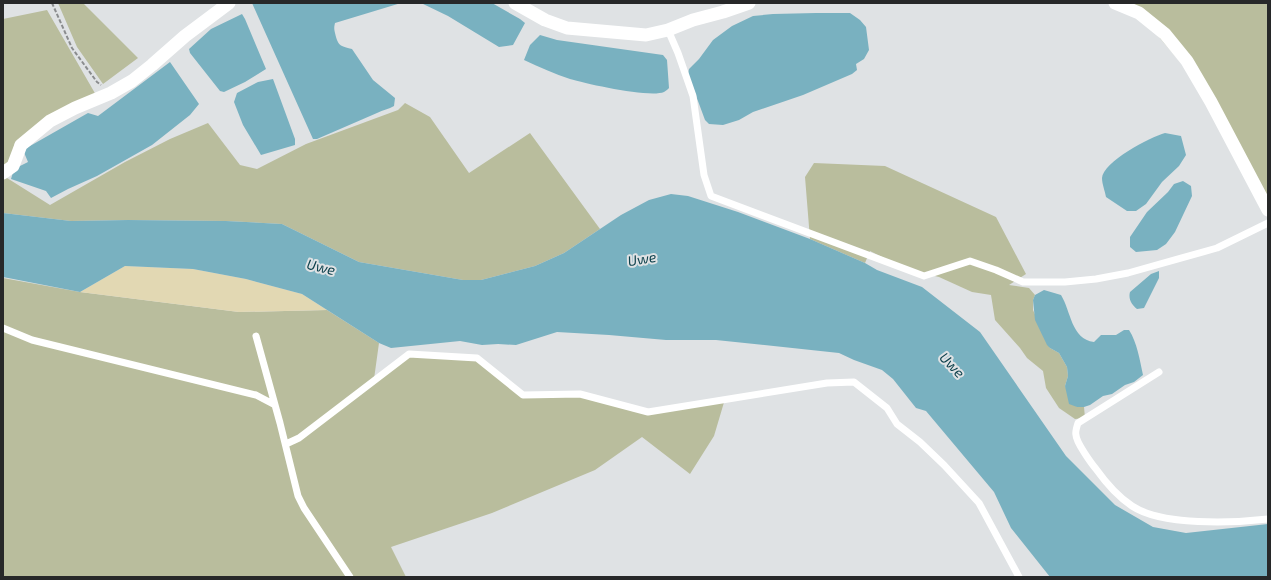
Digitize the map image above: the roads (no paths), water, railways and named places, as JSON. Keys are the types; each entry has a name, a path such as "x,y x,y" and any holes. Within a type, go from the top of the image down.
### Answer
{"street":[{"path":"3,173 13,166 21,145 50,121 75,108 111,93 132,81 185,36 229,3"},
{"path":"515,3 545,20 567,28 646,35 668,30 693,20 749,3"},
{"path":"1114,3 1139,13 1165,34 1187,62 1211,102 1268,210"}],"lane":[{"path":"668,30 678,53 693,96 704,175 711,196 924,276 970,261 996,270 1023,282 1065,282 1096,279 1128,273 1217,248 1268,223"},
{"path":"3,328 32,340 256,395 275,405"},
{"path":"256,336 286,444 298,496 304,508 350,577"},
{"path":"286,444 299,438 409,354 477,358 523,395 580,394 648,412 828,383 854,382 887,408 897,424 920,442 944,465 979,503 1019,577"},
{"path":"1159,372 1078,423 1076,435 1090,462 1110,488 1133,507 1158,517 1195,521 1236,522 1268,519"}],"water":[{"path":"252,3 401,3 335,23 334,27 336,37 340,45 352,49 373,80 395,98 394,106 317,139 313,139"},
{"path":"421,3 492,3 525,23 513,45 499,47 448,16"},
{"path":"850,13 860,20 866,27 869,50 864,59 856,64 857,70 852,74 803,95 753,112 739,120 723,125 709,124 705,120 688,74 689,69 699,59 713,40 732,26 753,16"},
{"path":"242,14 266,69 245,82 224,92 220,91 190,53 189,49 211,29"},
{"path":"540,35 557,40 663,55 667,60 669,88 664,92 657,93 633,92 578,81 553,73 524,60 530,45"},
{"path":"170,62 199,104 190,115 152,145 97,176 51,198 46,191 11,179 14,169 28,162 23,150 88,113 98,116"},
{"path":"273,79 295,139 295,145 261,155 243,125 234,102 237,93 258,82"},
{"path":"1165,133 1181,136 1186,155 1179,166 1162,182 1146,204 1136,211 1127,211 1106,197 1102,178 1104,172 1110,165 1128,151 1149,139"},
{"path":"1183,181 1191,186 1192,196 1175,232 1166,244 1157,250 1136,252 1130,247 1130,237 1147,212 1168,192 1174,184"},
{"name":"Uwe","path":"671,194 688,196 738,212 810,239 865,263 877,270 922,287 980,332 1066,456 1115,505 1153,527 1186,533 1268,524 1268,577 1050,577 1011,528 994,492 926,411 916,408 893,379 882,370 839,353 716,340 666,340 557,332 516,345 482,345 460,341 391,348 379,343 302,294 246,279 193,269 125,266 80,292 3,277 3,213 71,221 226,221 282,224 359,262 463,280 481,280 535,266 564,253 621,215 649,200"},
{"path":"1159,271 1159,278 1144,308 1137,309 1131,302 1130,292 1151,274"},
{"path":"1044,290 1061,295 1076,330 1086,340 1094,342 1101,335 1116,335 1124,330 1129,330 1136,346 1143,375 1134,382 1125,385 1112,394 1103,396 1090,405 1077,407 1069,404 1065,386 1068,376 1067,367 1059,353 1047,345 1035,320 1033,300 1035,295"}]}
